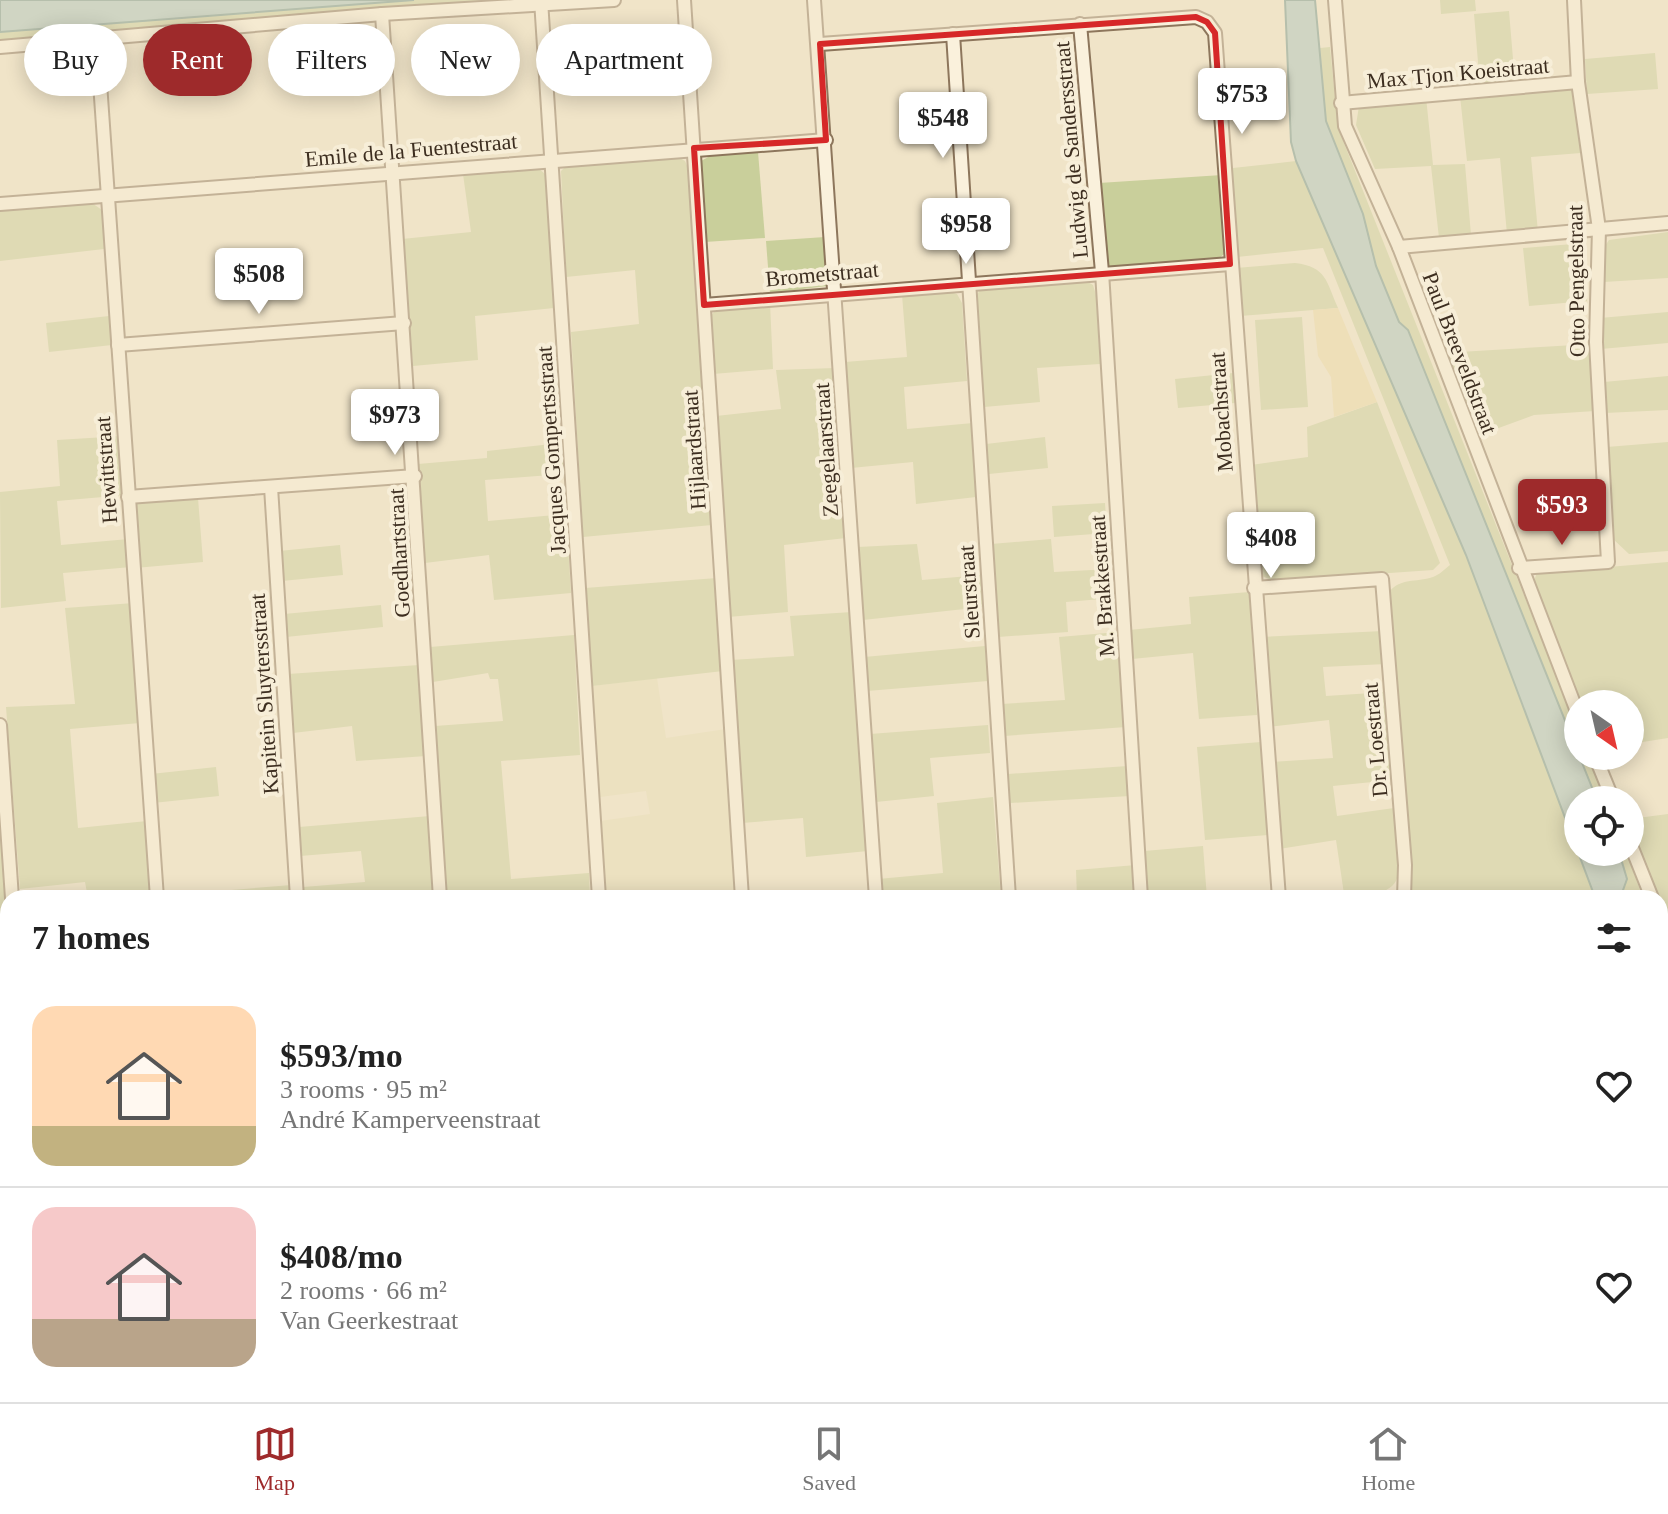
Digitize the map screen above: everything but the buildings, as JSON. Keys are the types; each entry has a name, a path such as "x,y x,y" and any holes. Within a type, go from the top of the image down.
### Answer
{"street":[{"path":"127,37 382,14 614,0"},
{"name":"Hijlaardstraat","path":"684,0 741,890"},
{"name":"Zeegelaarstraat","path":"814,0 820,44 875,890"},
{"name":"Paul Breeveldstraat","path":"1335,0 1345,126 1399,247 1519,568 1568,690"},
{"name":"Otto Pengelstraat","path":"1519,568 1608,562 1596,342 1599,229 1578,82 1574,0"},
{"name":"Jacques Gompertsstraat","path":"542,2 599,890"},
{"name":"Goedhartstraat","path":"382,14 415,476 440,890"},
{"name":"Mobachstraat","path":"1080,24 1196,17 1207,22 1215,33 1278,890"},
{"path":"820,44 1080,24"},
{"name":"Ludwig de Sandersstraat","path":"1080,24 1102,272"},
{"name":"Sleurstraat","path":"953,34 1008,890"},
{"path":"0,47 24,45"},
{"name":"Max Tjon Koeistraat","path":"1341,103 1578,82"},
{"name":"Hewittstraat","path":"101,96 156,890"},
{"name":"Emile de la Fuentestraat","path":"0,204 107,193 826,140"},
{"path":"1399,247 1668,223"},
{"name":"Brometstraat","path":"704,305 836,292 1230,264"},
{"name":"M. Brakkestraat","path":"1102,272 1141,890"},
{"path":"118,345 404,323"},
{"path":"128,497 415,476"},
{"name":"Kapitein Sluytersstraat","path":"271,487 296,890"},
{"name":"Dr. Loestraat","path":"1254,588 1382,579 1405,865 1404,890"},
{"path":"0,725 11,890"},
{"path":"1639,866 1649,890"}],"highlighted area":[{"path":"1196,17 1207,22 1215,33 1230,264 704,305 694,148 826,140 820,44"}],"shaded area":[{"path":"657,678 666,738 726,729 737,890 604,890 600,821 650,814 646,791 600,797 592,686"}],"green space":[{"path":"414,0 520,0 208,24 143,24 143,29 127,30 127,24 104,24"},
{"path":"1440,0 1475,0 1476,11 1441,14"},
{"path":"1509,11 1515,83 1480,86 1474,14"},
{"path":"24,30 24,38 0,40 0,32"},
{"path":"1330,47 1338,128 1564,696 1564,721 1408,330 1399,322 1376,266 1363,214 1326,121 1320,48"},
{"path":"1655,53 1658,89 1587,94 1585,59"},
{"path":"1567,87 1576,93 1581,153 1531,157 1538,232 1507,234 1500,158 1467,161 1460,96"},
{"path":"1426,97 1433,165 1465,164 1471,235 1439,238 1431,166 1375,169 1356,125 1359,106"},
{"path":"758,152 765,238 705,242 701,161 714,154"},
{"path":"678,157 685,161 689,170 712,525 583,537 571,332 639,324 635,270 566,277 561,171 567,165"},
{"path":"1296,161 1466,555 1564,816 1564,866 1583,866 1592,890 1409,890 1388,593 1403,582 1435,576 1450,565 1323,248 1237,257 1233,249 1233,168"},
{"path":"538,168 545,174 554,308 475,316 478,360 413,366 402,239 471,232 463,174"},
{"path":"1222,175 1224,254 1217,260 1108,267 1104,262 1099,183"},
{"path":"89,201 102,210 104,249 0,261 0,210"},
{"path":"1668,232 1668,278 1604,282 1601,252 1609,240"},
{"path":"825,237 827,286 770,293 766,241"},
{"path":"1573,244 1584,262 1587,301 1529,306 1523,248"},
{"path":"1295,263 1320,272 1338,308 1240,316 1236,268"},
{"path":"1081,278 1093,285 1096,295 1100,364 1037,368 1040,402 984,407 975,297 984,285"},
{"path":"947,291 957,294 962,303 967,381 904,387 907,429 973,423 976,497 916,504 913,462 851,468 845,362 907,357 902,295"},
{"path":"770,303 773,369 713,374 709,317 720,306"},
{"path":"1668,312 1668,343 1601,349 1600,318"},
{"path":"109,316 112,345 49,352 46,323"},
{"path":"1302,317 1308,407 1261,410 1255,320"},
{"path":"1591,344 1595,411 1534,415 1474,437 1443,353"},
{"path":"835,368 846,538 784,545 788,612 728,617 716,416 781,409 776,370"},
{"path":"1233,373 1235,403 1178,408 1175,379"},
{"path":"1668,376 1668,410 1605,413 1604,382"},
{"path":"1377,402 1440,563 1433,570 1274,581 1257,574 1251,465 1308,457 1307,427"},
{"path":"122,436 126,495 57,501 61,545 129,539 131,567 63,573 66,601 1,608 0,492 60,486 57,440"},
{"path":"1045,437 1048,468 989,474 986,444"},
{"path":"1668,442 1668,551 1629,554 1612,538 1607,447"},
{"path":"561,443 564,474 485,480 488,521 566,514 571,593 494,600 489,555 425,563 418,464 487,458 487,451"},
{"path":"198,498 203,562 135,568 131,510 138,501"},
{"path":"1105,503 1107,533 1054,537 1052,506"},
{"path":"1051,539 1054,572 1111,569 1113,598 1066,602 1068,632 998,637 991,544"},
{"path":"917,544 922,580 981,575 983,607 863,620 858,547"},
{"path":"340,545 343,575 282,581 279,551"},
{"path":"1668,562 1668,738 1644,742 1644,690 1575,690 1533,583 1537,573"},
{"path":"717,578 723,671 592,686 585,588"},
{"path":"1249,592 1257,715 1199,719 1193,653 1132,659 1129,630 1191,624 1189,597"},
{"path":"134,603 140,723 70,729 78,828 147,821 151,890 86,890 85,882 20,889 6,707 75,704 65,608"},
{"path":"381,605 383,627 286,637 284,614"},
{"path":"852,612 868,851 806,857 803,818 742,823 730,660 794,656 790,616"},
{"path":"1383,631 1386,664 1323,667 1326,696 1387,692 1392,780 1333,786 1337,816 1394,808 1398,875 1390,888 1343,890 1336,840 1279,849 1271,762 1333,758 1329,720 1268,727 1261,637"},
{"path":"1118,632 1126,727 1004,736 1001,704 1065,700 1059,637"},
{"path":"574,635 580,755 501,761 511,879 589,873 590,890 445,890 435,726 503,721 498,679 490,679 488,673 433,682 430,647"},
{"path":"985,646 988,681 867,691 864,657"},
{"path":"419,665 426,756 356,761 352,726 293,733 288,674"},
{"path":"988,725 990,753 930,758 934,796 876,802 870,734"},
{"path":"1261,742 1268,835 1205,840 1197,747"},
{"path":"1128,766 1130,796 1010,803 1008,774"},
{"path":"216,767 219,796 153,803 151,774"},
{"path":"1584,770 1593,770 1600,786 1591,786"},
{"path":"993,797 1000,890 879,890 878,879 943,873 937,803"},
{"path":"0,809 7,890 0,890"},
{"path":"1668,814 1668,890 1653,890 1643,866 1644,817"},
{"path":"430,816 435,890 303,890 303,887 365,882 361,851 300,856 299,827"},
{"path":"1203,846 1206,890 1146,890 1144,851"},
{"path":"1136,865 1138,890 1077,890 1076,870"},
{"path":"1620,866 1631,866 1640,890 1622,890"},
{"path":"291,885 291,890 231,890"}],"sand":[{"path":"1338,308 1377,402 1334,417 1331,377 1318,356 1313,310"}],"water":[{"path":"0,0 414,0 104,24 24,24 24,30 0,32"},
{"path":"1285,0 1315,0 1326,121 1363,214 1376,266 1399,322 1408,330 1564,718 1564,770 1585,770 1591,786 1564,786 1564,815 1466,555 1296,161 1291,142"},
{"path":"1583,866 1623,866 1627,879 1623,890 1592,890"}]}
